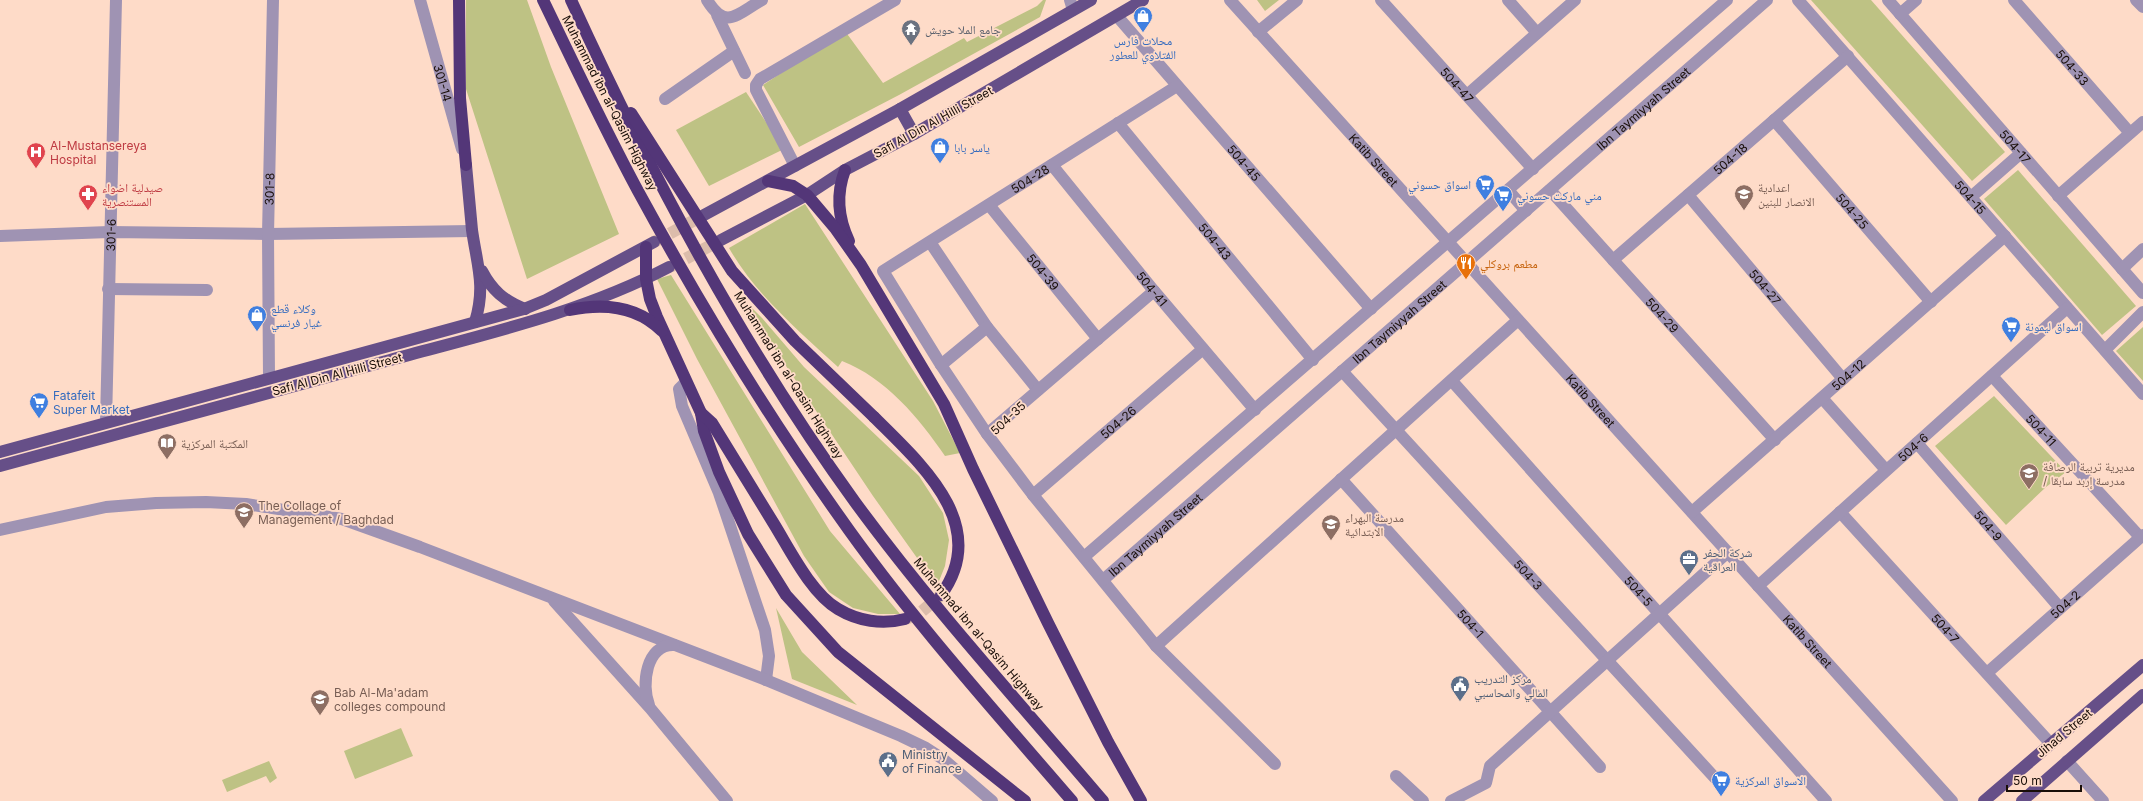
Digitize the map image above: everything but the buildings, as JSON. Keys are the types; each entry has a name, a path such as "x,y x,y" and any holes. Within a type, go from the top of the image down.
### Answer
{"highway":[{"path":"459,0 460,98 466,165"},
{"name":"Muhammad ibn al-Qasim Highway","path":"543,0 638,190 726,345 781,431 840,518 898,594 941,648 1072,801"},
{"name":"Muhammad ibn al-Qasim Highway","path":"572,0 601,65 656,178 747,338 803,428 904,567 963,639 1103,801"},
{"path":"601,65 732,271 795,341 909,452 941,490 953,512 958,528 958,555 955,569 941,595"},
{"path":"845,170 840,183 838,196 840,212 845,232 861,265"},
{"path":"768,181 793,186 808,194 835,228 861,265 944,404 973,469 1048,623 1108,742 1141,801"},
{"path":"650,244 646,279 650,298 701,413 704,431 729,493 748,534 786,595 838,652 1025,801"},
{"path":"570,310 587,306 605,306 622,309 639,315 654,324 666,336"},
{"path":"701,413 712,423 796,560 820,594 836,608 856,618 874,622 905,619"}],"main road":[{"path":"704,215 900,109 1072,5 1091,0"},
{"name":"Safi Al Din Al Hilli Street","path":"721,240 808,194 845,170 914,134 1143,0"},
{"path":"900,109 914,134"},
{"path":"466,165 472,231 479,267 481,303 475,322"},
{"name":"Safi Al Din Al Hilli Street","path":"0,452 524,309 546,300 650,244"},
{"path":"479,267 490,286 500,296 524,309 542,312 570,310"},
{"name":"Safi Al Din Al Hilli Street","path":"0,466 505,330 570,310 646,279 669,267"},
{"name":"Jihad Street","path":"1984,801 2143,665"},
{"name":"Jihad Street","path":"2022,801 2143,695"}],"street":[{"name":"301-6","path":"106,422 109,232 116,0"},
{"name":"301-8","path":"269,378 268,234 273,0"},
{"name":"301-14","path":"420,0 466,165"},
{"path":"708,0 717,15 745,73"},
{"path":"717,15 723,18 731,18 762,0"},
{"path":"795,166 756,90 756,85 760,79 895,0"},
{"name":"Katib Street","path":"1230,0 1952,801"},
{"path":"1258,32 1297,0"},
{"name":"504-47","path":"1381,0 1533,169"},
{"path":"1508,0 1537,33"},
{"path":"1467,95 1574,0"},
{"path":"1084,557 1727,0"},
{"name":"Ibn Taymiyyah Street","path":"1103,580 1767,0"},
{"name":"504-15","path":"1798,0 2143,394"},
{"name":"504-17","path":"1888,0 2143,293"},
{"path":"1900,14 1916,0"},
{"name":"504-33","path":"2014,0 2130,133"},
{"path":"2136,0 2143,7"},
{"name":"504-45","path":"1117,16 1371,309"},
{"path":"665,99 734,51"},
{"name":"504-18","path":"1613,260 1848,56"},
{"name":"504-28","path":"941,365 883,271 1177,86"},
{"name":"504-25","path":"1774,120 1931,302"},
{"path":"2058,196 2143,122"},
{"name":"504-43","path":"1118,123 1313,360"},
{"path":"1970,197 2021,153"},
{"name":"504-41","path":"1052,165 1154,291 1255,410"},
{"path":"1508,190 1526,211"},
{"name":"504-29","path":"1550,190 1774,440"},
{"name":"504-27","path":"1688,195 1843,379"},
{"name":"504-39","path":"989,205 1098,339"},
{"path":"0,236 109,232 268,234 472,231"},
{"name":"504-12","path":"1692,512 2005,236"},
{"path":"930,242 987,327 1038,390"},
{"path":"2122,269 2143,250"},
{"path":"108,289 207,290"},
{"name":"504-35","path":"1154,291 987,434 1033,495 1156,646 1275,764"},
{"name":"504-6","path":"1758,586 2067,308"},
{"path":"2105,350 2143,312"},
{"path":"1156,646 1518,320"},
{"path":"987,327 941,365 987,434"},
{"name":"504-26","path":"1033,495 1203,349"},
{"name":"504-3","path":"1342,371 1715,778"},
{"name":"504-11","path":"1992,376 2141,536"},
{"name":"504-5","path":"1452,381 1826,801"},
{"path":"686,382 679,389 682,406 719,494 765,630 769,656 766,680"},
{"path":"1822,398 1886,470"},
{"name":"504-9","path":"1917,443 2060,608"},
{"name":"504-1","path":"1341,478 1600,767"},
{"path":"0,530 106,507 156,503 206,502 273,508 342,519 420,546 552,599 766,680 926,748 943,759 992,801"},
{"name":"504-7","path":"1840,512 2051,744"},
{"name":"504-2","path":"1987,673 2141,536"},
{"path":"1451,801 1486,783 1490,766 1728,552"},
{"path":"552,599 650,708 727,801"},
{"path":"650,708 645,684 648,667 660,648 667,645 675,645"},
{"path":"2067,761 2103,801"},
{"path":"1396,776 1423,801"}],"green space":[{"path":"466,0 527,0 551,67 619,234 527,279 466,89"},
{"path":"1043,0 1046,0 1040,17 899,95 799,147 763,85 845,31 883,83 964,38 967,42 1037,6"},
{"path":"1257,0 1279,0 1265,11"},
{"path":"1811,0 1871,0 2005,152 1972,181"},
{"path":"746,92 784,149 709,186 676,130"},
{"path":"2018,170 2136,306 2102,335 1984,199"},
{"path":"805,204 933,401 960,453 945,456 913,414 873,378 858,368 842,361 838,367 793,326 765,296 740,265 729,248"},
{"path":"671,275 830,531 900,614 878,614 853,608 829,592 804,556 697,359 657,279"},
{"path":"738,294 762,318 804,367 919,476 943,513 949,540 945,566 937,586 873,496"},
{"path":"2143,327 2143,381 2116,351"},
{"path":"1994,396 2066,472 2046,487 2006,525 1935,446"},
{"path":"776,608 802,652 857,705 792,679"},
{"path":"401,728 413,756 355,779 344,751"},
{"path":"269,761 277,778 270,783 266,776 227,792 222,780"}],"tunnel":[{"path":"654,242 704,215"},
{"path":"670,267 721,240"},
{"path":"906,619 921,612 940,596"}],"place":[{"name":"محلات فارس الفتلاوي للعطور","path":"1143,33"},
{"name":"جامع الملا حويش","path":"911,46"},
{"name":"ياسر بابا","path":"940,164"},
{"name":"Al-Mustansereya Hospital","path":"36,169"},
{"name":"اسواق حسوني","path":"1485,201"},
{"name":"صيدلية اضواء المستنصرية","path":"88,211"},
{"name":"اعدادية الانصار للبنين","path":"1744,211"},
{"name":"مني ماركت حسوني","path":"1503,212"},
{"name":"مطعم بروكلي","path":"1466,280"},
{"name":"وكلاء قطع غيار فرنسي","path":"257,332"},
{"name":"اسواق ليمونة","path":"2011,343"},
{"name":"Fatafeit Super Market","path":"39,419"},
{"name":"المكتبة المركزية","path":"167,460"},
{"name":"مديرية تربية الرصافة / مدرسة إربد سابقا","path":"2029,490"},
{"name":"The Collage of Management / Baghdad","path":"244,529"},
{"name":"مدرسة البهراء الابتدائية","path":"1331,541"},
{"name":"شركة الحفر العراقية","path":"1689,576"},
{"name":"مركز التدريب المالي والمحاسبي","path":"1460,702"},
{"name":"Bab Al-Ma'adam colleges compound","path":"320,716"},
{"name":"Ministry of Finance","path":"888,778"},
{"name":"الاسواق المركزية","path":"1721,797"}]}
